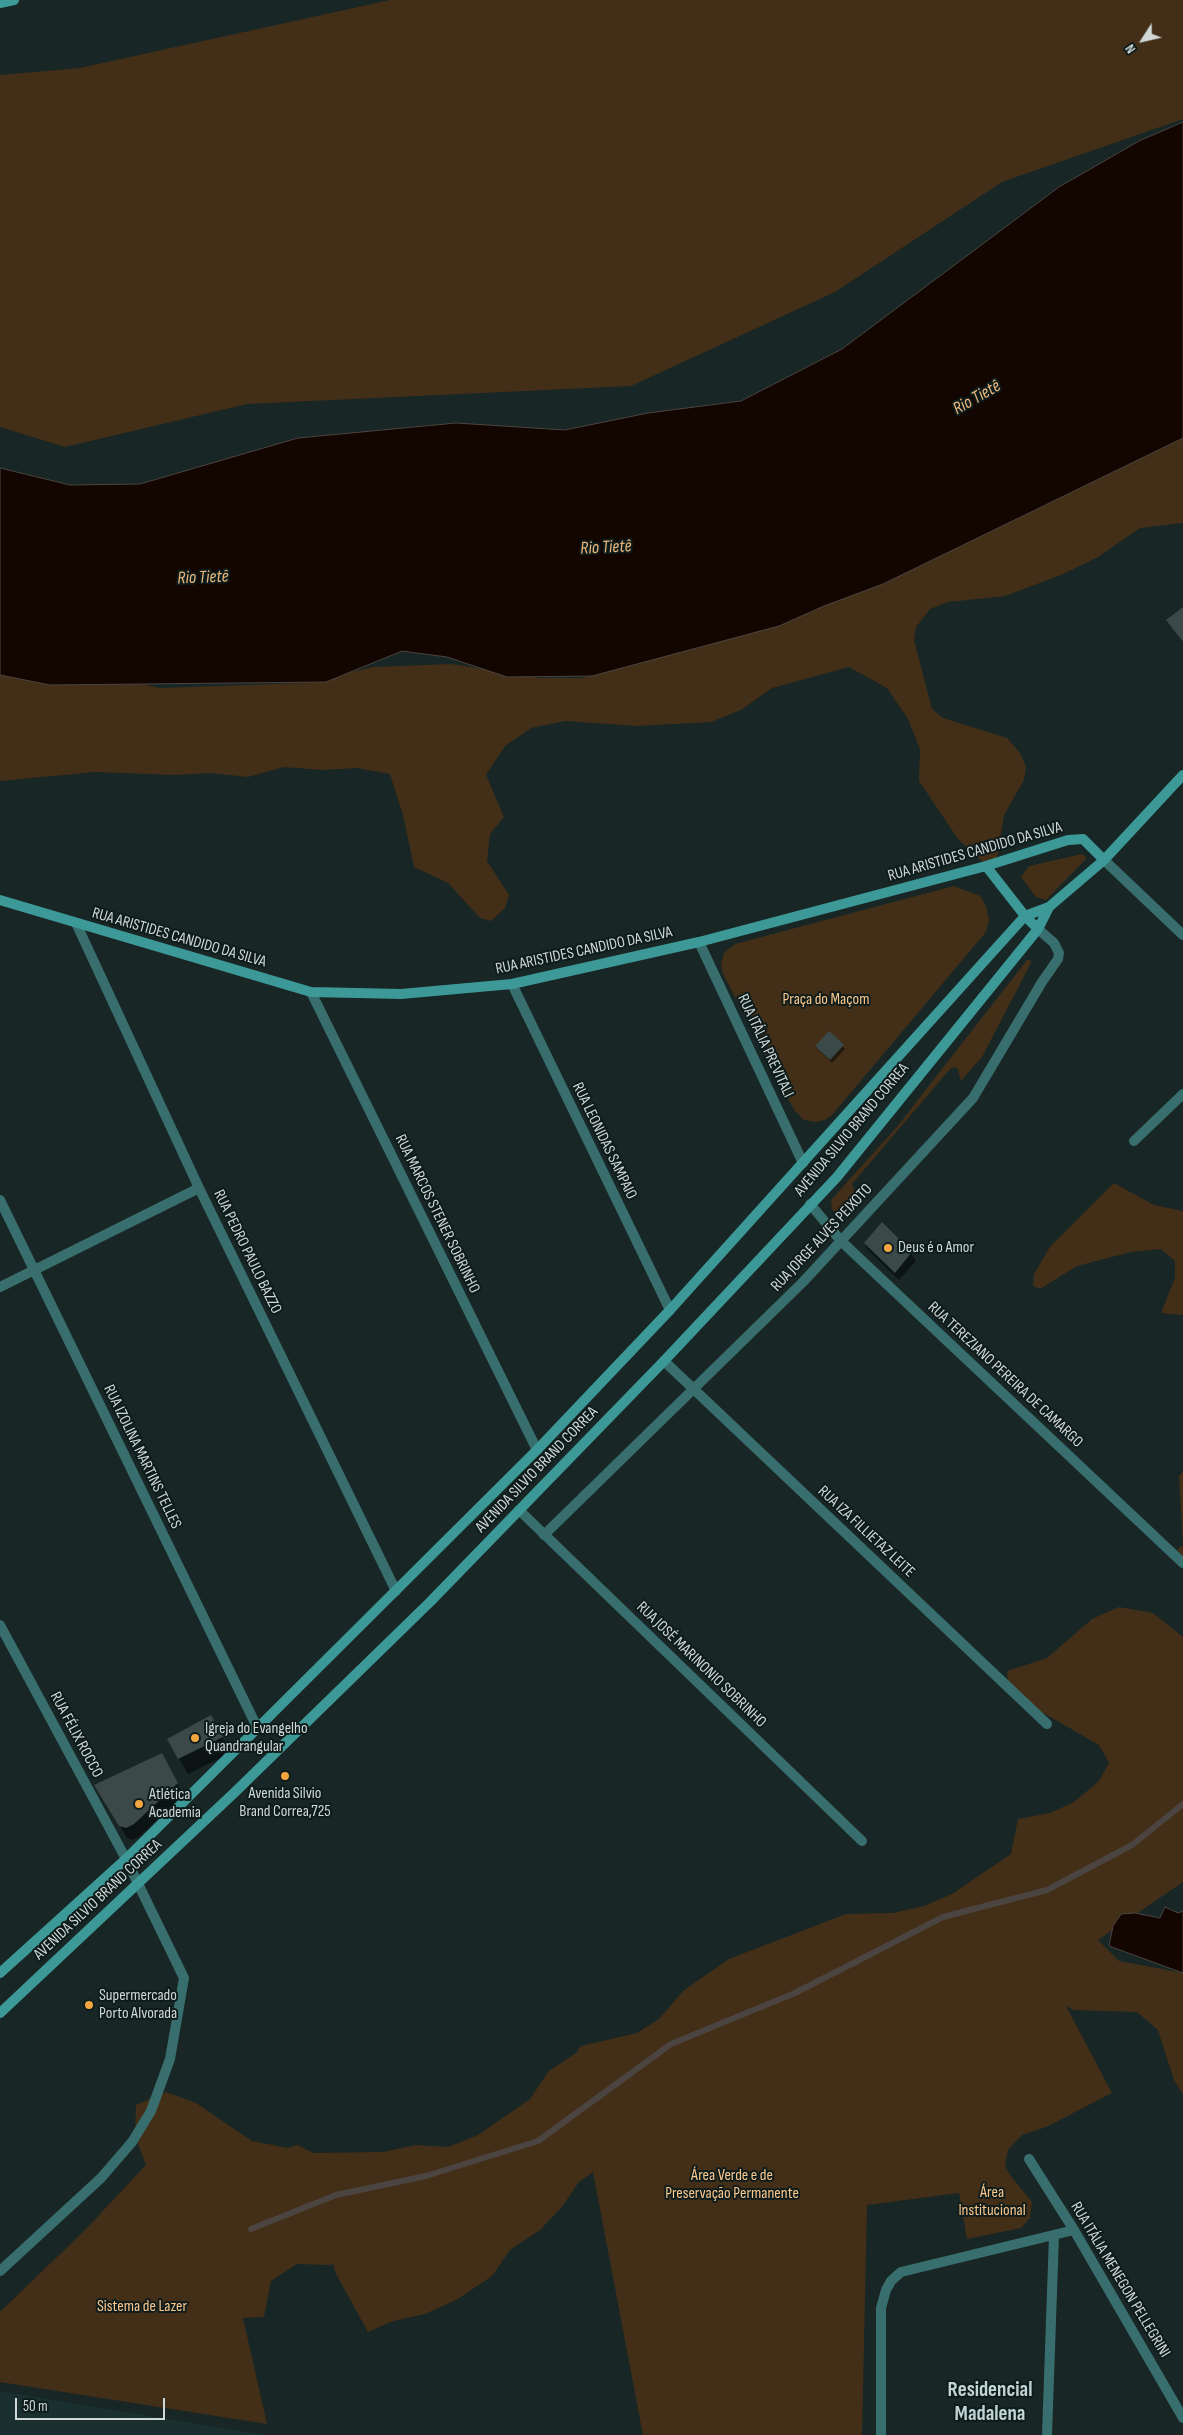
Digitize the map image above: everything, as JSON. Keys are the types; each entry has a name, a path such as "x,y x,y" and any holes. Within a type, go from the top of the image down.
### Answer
{"main road":[{"path":"0,3 14,0"},
{"path":"1025,916 1049,906 1104,860 1183,775"},
{"name":"RUA ARISTIDES CANDIDO DA SILVA","path":"0,900 311,992 401,994 512,984 699,942 986,866 1068,840 1083,839 1104,860"},
{"path":"986,866 1025,916 1038,929"},
{"name":"AVENIDA SILVIO BRAND CORREA","path":"0,2013 138,1884 430,1602 664,1361 837,1177 1038,929 1049,906"},
{"name":"AVENIDA SILVIO BRAND CORREA","path":"0,1973 126,1859 537,1450 670,1310 1025,916"}],"street":[{"path":"1104,860 1183,935"},
{"name":"RUA PEDRO PAULO BAZZO","path":"76,923 199,1188 396,1591"},
{"name":"RUA JORGE ALVES PEIXOTO","path":"544,1535 803,1282 973,1098 1042,982 1058,959 1057,947 1038,929"},
{"name":"RUA ITÁLIA PREVITALI","path":"699,942 804,1163"},
{"name":"RUA LEONIDAS SAMPAIO","path":"512,984 670,1310"},
{"name":"RUA MARCOS STENER SOBRINHO","path":"311,992 537,1450"},
{"path":"1134,1141 1183,1094"},
{"path":"0,1288 199,1188"},
{"name":"RUA IZOLINA MARTINS TELLES","path":"0,1200 257,1727"},
{"name":"RUA TEREZIANO PEREIRA DE CAMARGO","path":"810,1204 841,1241 1183,1563"},
{"name":"RUA IZA FILLIETAZ LEITE","path":"664,1361 1047,1724"},
{"name":"RUA JOSÉ MARINONIO SOBRINHO","path":"519,1510 862,1841"},
{"name":"RUA FÉLIX ROCCO","path":"0,1624 126,1859 184,1978 170,2059 151,2111 132,2142 101,2178 0,2272"},
{"name":"RUA ITÁLIA MENEGON PELLEGRINI","path":"1029,2159 1074,2230 1183,2418"},
{"path":"880,2435 881,2308 886,2290 891,2281 901,2272 1074,2230"},
{"path":"1047,2435 1054,2235"}],"shaded area":[{"path":"0,2391 266,2435 0,2435"}],"green space":[{"path":"390,0 1183,0 1183,119 1002,182 835,292 631,386 247,404 65,447 0,427 0,75 80,68"},
{"path":"1183,424 1183,523 1140,528 1098,557 1061,575 1005,596 948,602 930,609 916,627 914,640 932,709 943,718 1007,738 1020,753 1026,767 1024,780 1004,815 997,858 989,868 958,839 919,781 920,749 908,719 887,688 849,667 772,688 741,710 711,722 637,726 565,721 531,728 505,746 486,775 504,817 490,834 487,861 509,895 505,908 491,921 480,918 448,883 414,867 403,815 390,774 357,768 322,770 284,767 248,777 210,773 176,775 95,772 0,781 0,648 45,662 160,688 304,683 373,667 451,664 539,678 582,678 724,637"},
{"path":"1082,854 1086,857 1085,860 1046,900 1036,897 1021,877 1029,866"},
{"name":"Praça do Maçom","path":"954,886 980,896 986,906 989,920 986,932 832,1115 825,1120 815,1122 804,1120 794,1110 723,974 721,964 724,953 735,944"},
{"path":"1027,960 1030,960 1031,963 982,1057 961,1081 958,1069 955,1067 950,1069 852,1184 858,1199 845,1212 839,1214 832,1210 831,1200 896,1128"},
{"path":"1114,1183 1154,1205 1183,1211 1183,1315 1161,1313 1175,1278 1175,1261 1161,1249 1131,1252 1077,1266 1040,1289 1033,1286 1034,1274 1050,1247"},
{"path":"1183,1472 1183,1545 1179,1476"},
{"path":"1183,1545 1183,1557 1177,1549"},
{"path":"1119,1607 1153,1613 1183,1637 1183,1882 1098,1940 1119,1961 1183,1973 1183,2094 1174,2080 1158,2030 1137,2012 1074,2010 1066,2006 1112,2093 1046,2127 1022,2135 1008,2150 1005,2166 1032,2202 1030,2218 1021,2228 967,2239 959,2193 867,2205 862,2435 643,2435 593,2172 579,2182 561,2208 540,2230 510,2250 492,2276 458,2299 425,2314 393,2321 368,2332 336,2274 333,2264 297,2264 271,2281 264,2317 243,2318 267,2424 0,2382 0,2312 86,2229 146,2165 135,2136 136,2105 166,2092 196,2103 252,2141 288,2148 297,2145 314,2153 383,2152 416,2145 448,2147 478,2135 530,2099 549,2071 576,2053 581,2046 637,2033 659,2019 683,1991 729,1959 846,1914 893,1913 924,1906 952,1894 1011,1854 1018,1819 1050,1813 1074,1802 1099,1781 1109,1763 1099,1745 1026,1703 1008,1683 1007,1671 1047,1658 1092,1619"}],"water":[{"name":"Rio Tietê","path":"1183,122 1183,438 883,584 824,606 779,626 592,676 507,677 447,657 402,651 326,682 50,685 0,675 0,468 70,485 140,484 298,438 456,423 565,430 648,413 741,401 842,349 1059,187 1139,141"},
{"path":"1165,1907 1178,1913 1183,1911 1183,1973 1109,1946 1113,1926 1121,1914 1135,1913 1160,1918"}],"building":[{"path":"1183,607 1183,642 1166,620"},
{"path":"829,1031 844,1045 830,1060 815,1046"},
{"name":"Deus é o Amor","path":"882,1222 912,1252 895,1273 864,1243"},
{"name":"Igreja do Evangelho Quandrangular","path":"211,1715 223,1737 178,1759 167,1739"},
{"path":"162,1753 178,1783 134,1824 126,1828 119,1826 94,1785"}],"waterway":[{"path":"251,2229 336,2195 426,2176 538,2141 671,2044 795,1993 943,1917 1047,1890 1132,1845 1183,1804"}],"place":[{"name":"Deus é o Amor","path":"888,1248"},
{"name":"Igreja do Evangelho Quandrangular","path":"195,1738"},
{"name":"Avenida Silvio Brand Correa,725","path":"285,1776"},
{"name":"Atlética Academia","path":"139,1804"},
{"name":"Supermercado Porto Alvorada","path":"89,2005"}],"district":[{"name":"Residencial Madalena","path":"990,2403"}],"park label":[{"name":"Área Verde e de Preservação Permanente","path":"732,2185"},
{"name":"Área Institucional","path":"992,2202"},
{"name":"Sistema de Lazer","path":"142,2307"}]}
